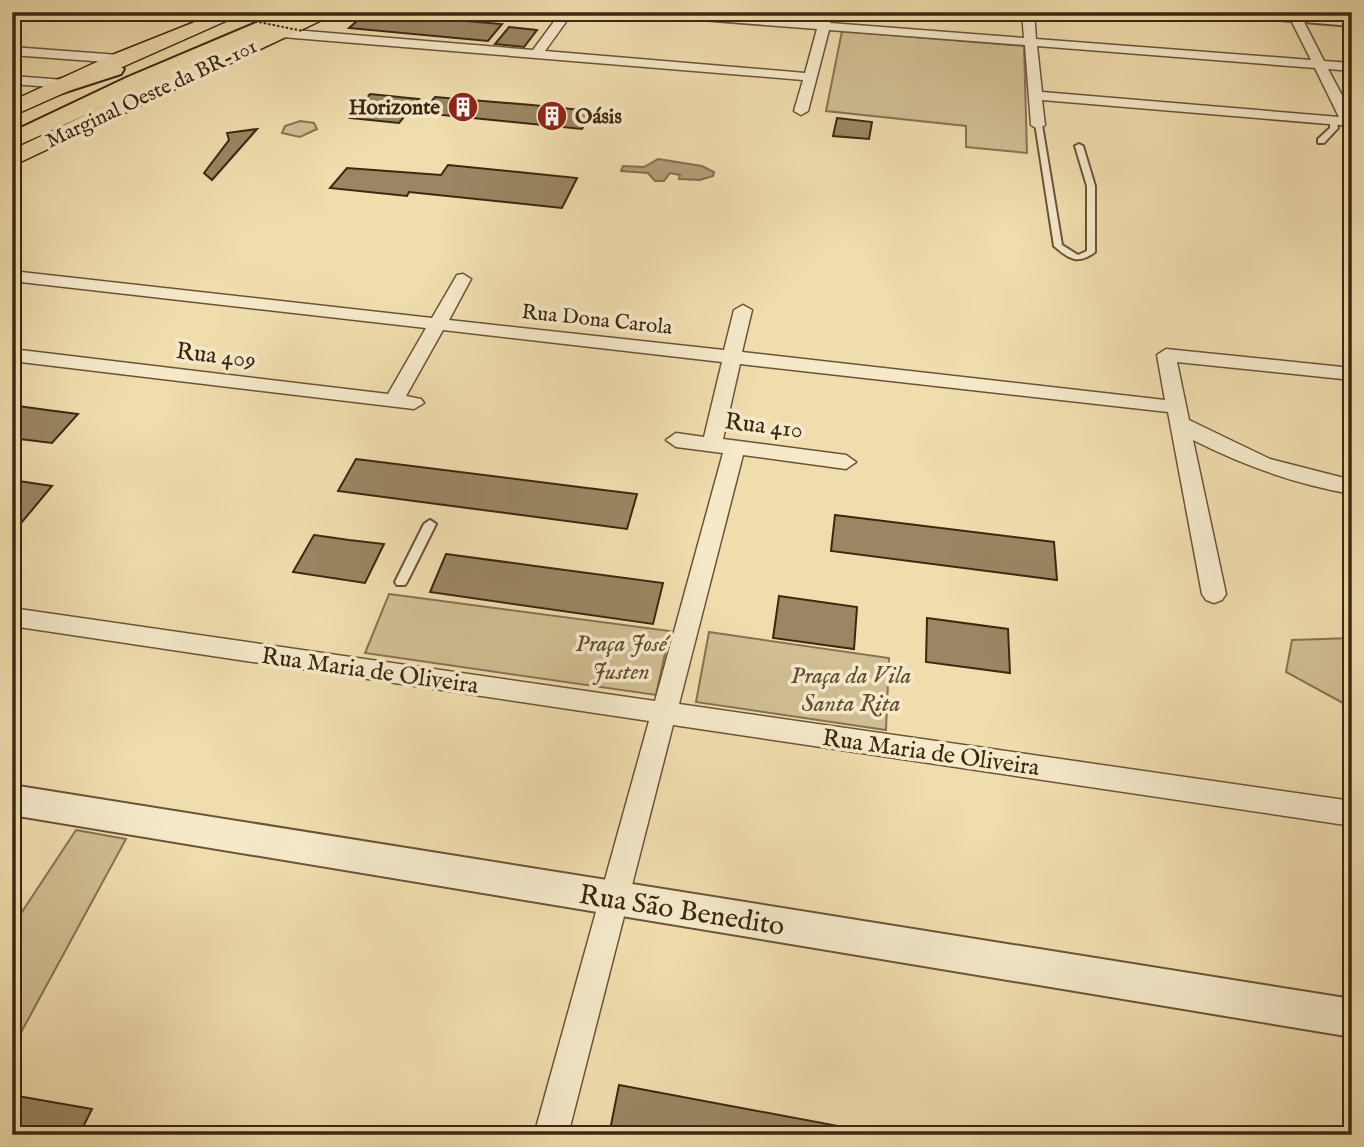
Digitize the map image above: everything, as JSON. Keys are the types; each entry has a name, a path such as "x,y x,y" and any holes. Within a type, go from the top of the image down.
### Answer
{"highway":[{"path":"59,87 227,19 271,12"},
{"path":"12,127 227,19"},
{"path":"12,141 136,82 295,25"}],"main road":[{"name":"Marginal Oeste da BR-101","path":"12,159 295,25 329,13"},
{"path":"12,109 119,60 227,19"}],"street":[{"path":"163,12 227,19"},
{"path":"537,54 567,12"},
{"path":"650,12 825,19 1031,42 1352,67"},
{"path":"1028,12 1038,125"},
{"path":"1230,12 1294,15 1352,22"},
{"path":"1294,15 1350,122"},
{"path":"801,111 825,19"},
{"path":"295,25 537,54 810,76"},
{"path":"12,51 119,60"},
{"path":"12,80 59,87"},
{"path":"1035,95 1350,122"},
{"path":"12,292 20,276"},
{"name":"Rua Dona Carola","path":"20,276 732,357 1178,416"},
{"path":"393,401 463,279"},
{"path":"551,1135 665,713 724,446 732,357 743,310"},
{"name":"Rua 409","path":"12,355 414,403"},
{"path":"1214,594 1166,355 1352,374"},
{"path":"1178,416 1258,464 1306,479 1352,487"},
{"name":"Rua 410","path":"676,440 846,461"},
{"name":"Rua Maria de Oliveira","path":"12,617 1352,814"},
{"name":"Rua São Benedito","path":"12,800 1352,1018"}],"lane":[{"path":"1321,141 1334,128 1333,121"},
{"path":"1038,125 1058,246 1077,258 1091,252 1091,186 1079,146"},
{"path":"401,582 430,524"}],"path":[{"path":"227,19 295,25"}],"green space":[{"path":"842,31 1024,46 1027,153 966,147 966,126 826,111"},
{"path":"300,121 314,123 317,129 300,137 282,133 285,126"},
{"name":"Praça José Justen","path":"389,594 670,631 656,695 365,653"},
{"name":"Praça da Vila Santa Rita","path":"709,632 889,658 886,730 696,702"},
{"path":"1352,638 1352,708 1286,672 1292,640"},
{"path":"76,830 126,839 12,1049 12,927"}],"shaded area":[{"path":"658,159 702,166 714,172 713,176 700,180 679,179 680,175 670,173 664,181 655,181 648,173 621,171 623,166 644,167"}],"building":[{"path":"473,12 465,21 502,24 488,41 349,28 366,13"},
{"path":"509,27 537,30 524,47 495,44"},
{"path":"370,94 419,99 399,123 350,118"},
{"path":"435,97 592,111 582,129 422,113"},
{"path":"837,118 872,122 869,139 833,136"},
{"path":"257,129 212,180 204,173 229,140 227,133"},
{"path":"448,165 577,178 562,208 409,192 407,196 330,188 347,168 441,175"},
{"path":"18,406 78,414 52,443 12,438 12,412"},
{"path":"356,459 637,494 627,529 338,491"},
{"path":"12,480 52,486 12,534"},
{"path":"835,515 1054,542 1057,580 831,551"},
{"path":"314,535 384,544 365,583 293,572"},
{"path":"446,554 663,583 653,624 430,592"},
{"path":"779,596 857,607 854,649 773,638"},
{"path":"927,618 1008,629 1010,673 926,662"},
{"path":"619,1085 838,1126 837,1135 609,1135"},
{"path":"12,1095 92,1109 79,1135 12,1135"}],"place":[{"name":"Horizonte","path":"463,107"},
{"name":"Oásis","path":"552,116"}]}
